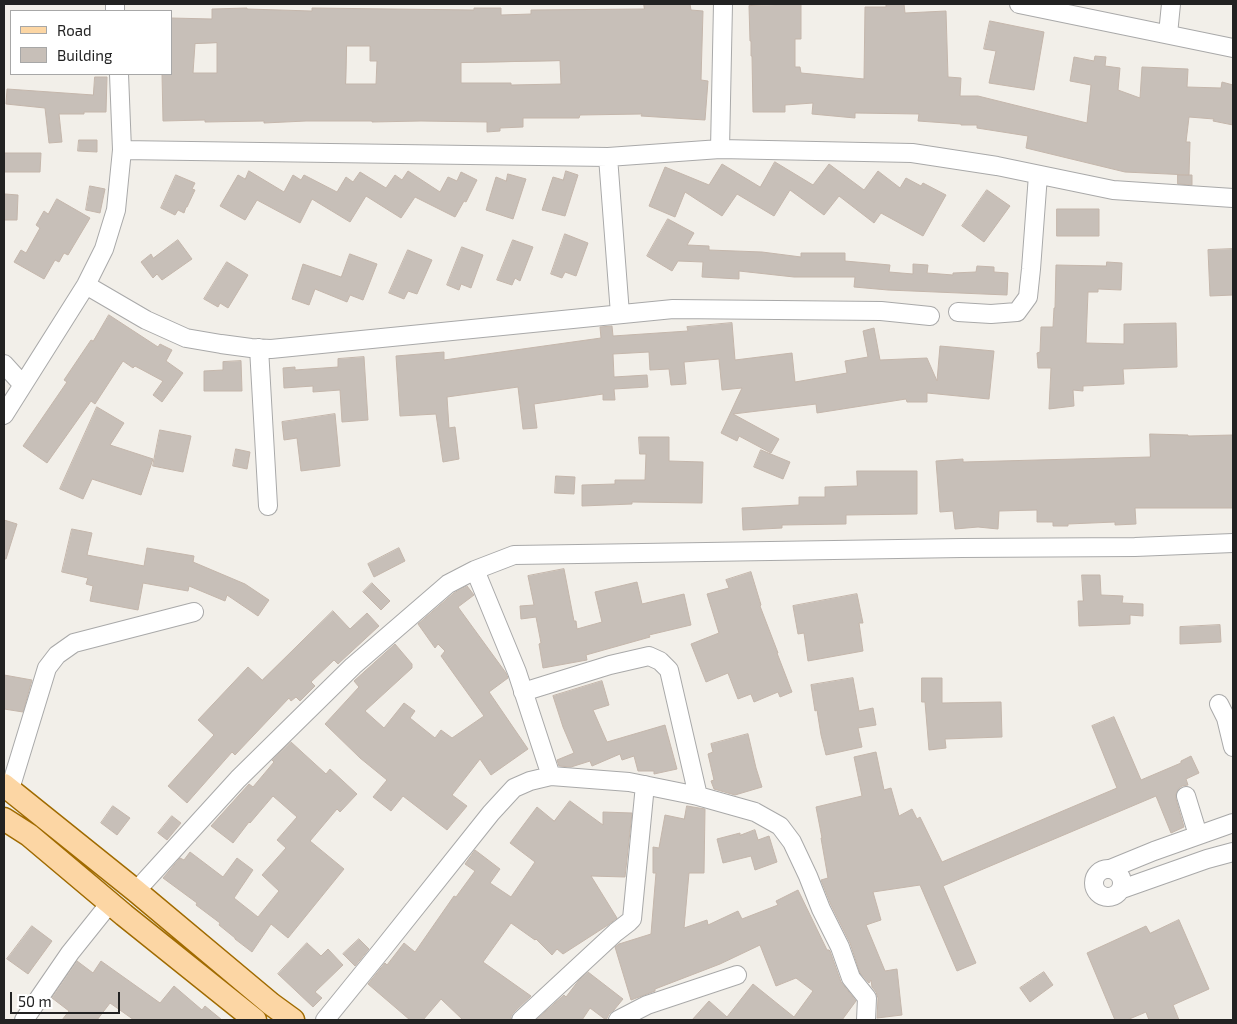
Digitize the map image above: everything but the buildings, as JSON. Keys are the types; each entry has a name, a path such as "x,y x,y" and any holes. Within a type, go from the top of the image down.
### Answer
{"main road":[{"path":"7,787 292,1020"},
{"path":"4,819 29,835 255,1020"}],"street":[{"path":"720,149 723,4"},
{"path":"1019,4 1233,48"},
{"path":"1168,34 1172,4"},
{"path":"4,415 86,285 104,249 116,210 122,150 119,75"},
{"path":"122,150 608,157 720,149 912,153 997,166 1113,190 1233,198"},
{"path":"608,157 620,314"},
{"path":"958,312 991,314 1017,312 1028,297 1038,175"},
{"path":"86,285 146,320 186,338 271,349 673,309 881,311 930,316"},
{"path":"259,348 268,506"},
{"path":"4,364 23,385"},
{"path":"136,891 238,779 353,666 448,584 475,570 514,556 962,548 1135,548 1233,543"},
{"path":"475,570 516,672 552,776"},
{"path":"7,787 47,668 57,655 74,643 194,612"},
{"path":"523,692 610,665 649,656 660,661 669,670 698,796"},
{"path":"1219,704 1226,718 1233,747"},
{"path":"324,1020 491,813 514,788 530,781 552,776 629,782 698,796 755,812 780,826 792,842 808,876 821,909 840,947 851,978 867,998 866,1020"},
{"path":"521,1020 632,919 645,785"},
{"path":"1186,796 1198,835"},
{"path":"1110,869 1116,871 1121,876 1123,882 1122,889 1118,894 1106,898 1100,896 1094,885 1098,873 1233,823"},
{"path":"1122,889 1207,859 1233,852"},
{"path":"24,1020 70,953 110,903"},
{"path":"618,1020 647,1005 737,975"}]}
